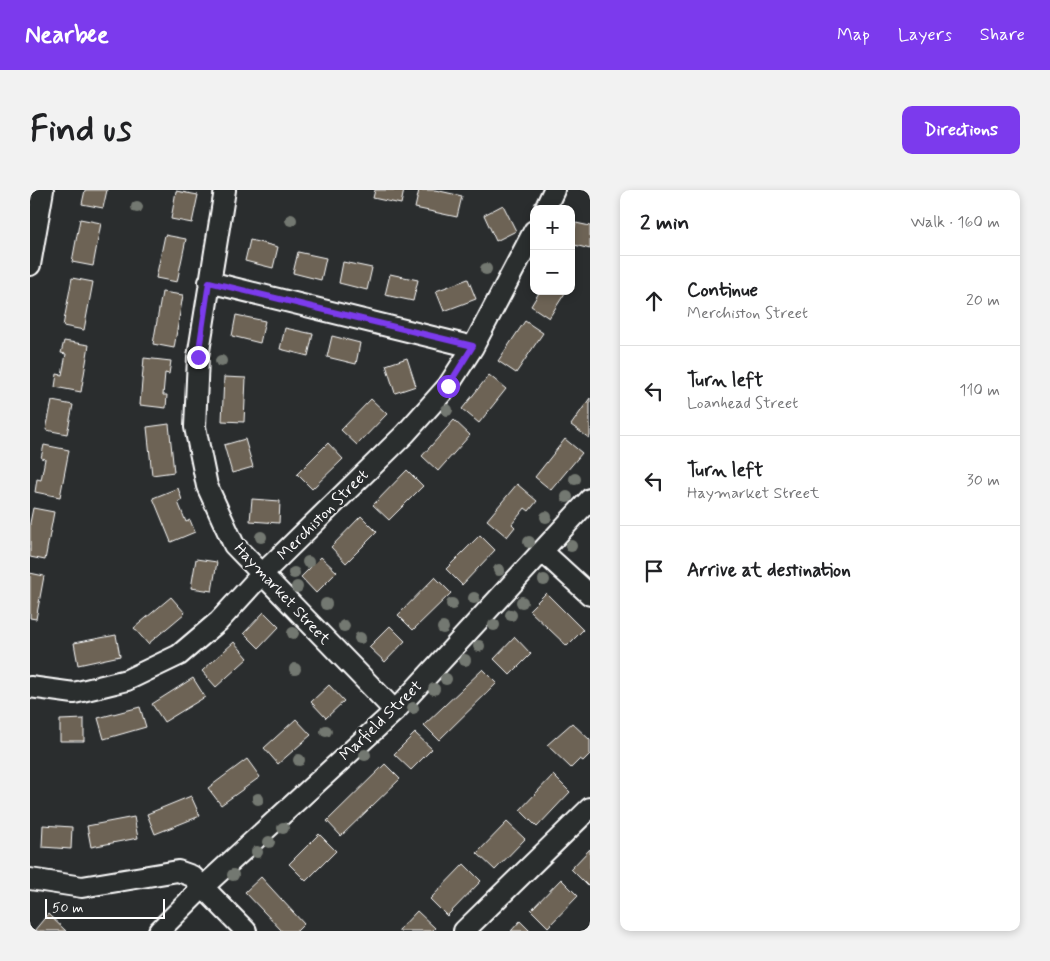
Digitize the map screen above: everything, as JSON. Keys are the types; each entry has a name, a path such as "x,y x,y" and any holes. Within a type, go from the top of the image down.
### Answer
{"street":[{"path":"30,265 43,190"},
{"name":"Haymarket Street","path":"225,190 198,357 195,427 211,494 234,545 395,711"},
{"path":"547,205 554,190"},
{"name":"Merchiston Street","path":"30,688 74,693 127,680 179,655 219,621 262,575 405,434 448,386 473,346 530,239"},
{"path":"209,282 473,346"},
{"name":"Marfield Street","path":"159,931 203,887 395,711 590,498"},
{"path":"542,550 590,595"},
{"path":"464,931 590,808"},
{"path":"30,879 82,886 178,871 192,876 246,931"}],"building":[{"path":"85,190 107,190 103,208 82,204"},
{"path":"375,190 404,190 401,204 373,198"},
{"path":"419,190 435,190 462,196 457,217 415,208"},
{"path":"176,191 198,195 192,223 171,219"},
{"path":"503,205 516,231 496,241 484,215"},
{"path":"80,219 101,223 93,266 72,262"},
{"path":"576,223 590,226 590,249 575,245"},
{"path":"165,235 186,239 177,282 156,278"},
{"path":"250,240 278,247 273,268 245,261"},
{"path":"298,252 326,258 321,280 293,273"},
{"path":"343,262 372,268 367,290 339,283"},
{"path":"390,274 418,280 413,301 385,295"},
{"path":"72,278 93,282 84,330 63,326"},
{"path":"468,279 476,299 444,311 436,291"},
{"path":"162,292 183,295 174,348 153,344"},
{"path":"538,295 564,295 549,318 531,306"},
{"path":"236,315 265,321 260,343 232,336"},
{"path":"525,321 543,333 516,373 498,361"},
{"path":"285,328 313,334 308,356 280,349"},
{"path":"332,336 360,343 356,364 327,357"},
{"path":"64,341 89,345 81,392 55,387 57,374 62,375 66,354 61,353"},
{"path":"144,358 171,361 169,374 165,373 163,395 167,395 166,408 140,405"},
{"path":"407,358 416,386 395,393 386,365"},
{"path":"489,375 506,389 479,423 462,409"},
{"path":"224,377 246,378 244,422 222,421"},
{"path":"590,398 590,436 589,438 571,425"},
{"path":"371,399 387,414 357,445 341,430"},
{"path":"52,401 73,405 67,434 46,430"},
{"path":"454,420 470,435 438,471 422,456"},
{"path":"169,424 174,472 152,475 147,427"},
{"path":"245,439 253,467 232,473 224,445"},
{"path":"565,439 582,453 551,490 535,477"},
{"path":"328,443 343,459 312,489 297,474"},
{"path":"44,445 69,450 60,497 35,492 37,479 41,480 45,459 41,458"},
{"path":"407,470 423,486 389,520 373,505"},
{"path":"517,484 537,501 529,511 525,508 512,524 515,527 507,537 487,520"},
{"path":"178,488 182,500 178,502 186,522 190,520 195,532 171,542 153,498"},
{"path":"252,499 280,501 279,523 250,521"},
{"path":"33,508 54,512 45,560 30,557 30,523"},
{"path":"361,516 377,532 346,563 331,547"},
{"path":"480,535 495,550 462,585 446,569"},
{"path":"321,557 337,572 316,593 301,577"},
{"path":"196,559 217,562 212,591 191,588"},
{"path":"30,573 44,576 36,619 30,618"},
{"path":"435,577 451,593 413,630 398,615"},
{"path":"546,593 583,630 567,646 529,610"},
{"path":"171,597 185,613 148,644 134,628"},
{"path":"264,612 279,627 259,648 244,633"},
{"path":"390,626 405,641 385,662 369,647"},
{"path":"116,635 120,656 78,665 74,643"},
{"path":"515,637 531,654 510,675 494,659"},
{"path":"234,642 248,658 216,687 202,671"},
{"path":"483,669 497,683 439,740 424,725"},
{"path":"193,678 205,697 164,722 152,704"},
{"path":"329,685 344,701 326,718 311,702"},
{"path":"140,707 146,727 104,739 98,718"},
{"path":"84,719 84,741 60,741 60,720"},
{"path":"296,719 311,735 278,764 264,748"},
{"path":"572,723 590,740 590,754 583,761 580,759 571,768 547,745"},
{"path":"415,733 432,749 411,770 394,754"},
{"path":"247,759 260,777 221,805 208,788"},
{"path":"385,764 400,779 341,836 327,821"},
{"path":"553,775 570,792 537,827 520,810"},
{"path":"191,796 200,816 155,834 147,814"},
{"path":"134,817 138,838 91,847 87,826"},
{"path":"507,822 525,839 495,870 477,853"},
{"path":"43,825 72,827 71,849 42,847"},
{"path":"319,834 336,851 306,881 289,864"},
{"path":"590,849 590,884 588,886 571,869"},
{"path":"464,864 481,881 447,916 430,899"},
{"path":"261,877 304,924 297,931 282,931 245,892"},
{"path":"561,879 578,896 548,927 531,910"},
{"path":"417,911 435,928 432,931 398,931"},
{"path":"48,914 66,931 34,931"},
{"path":"520,921 530,931 511,931"}],"route":[{"path":"198,357 209,282 473,346 448,386"}]}
